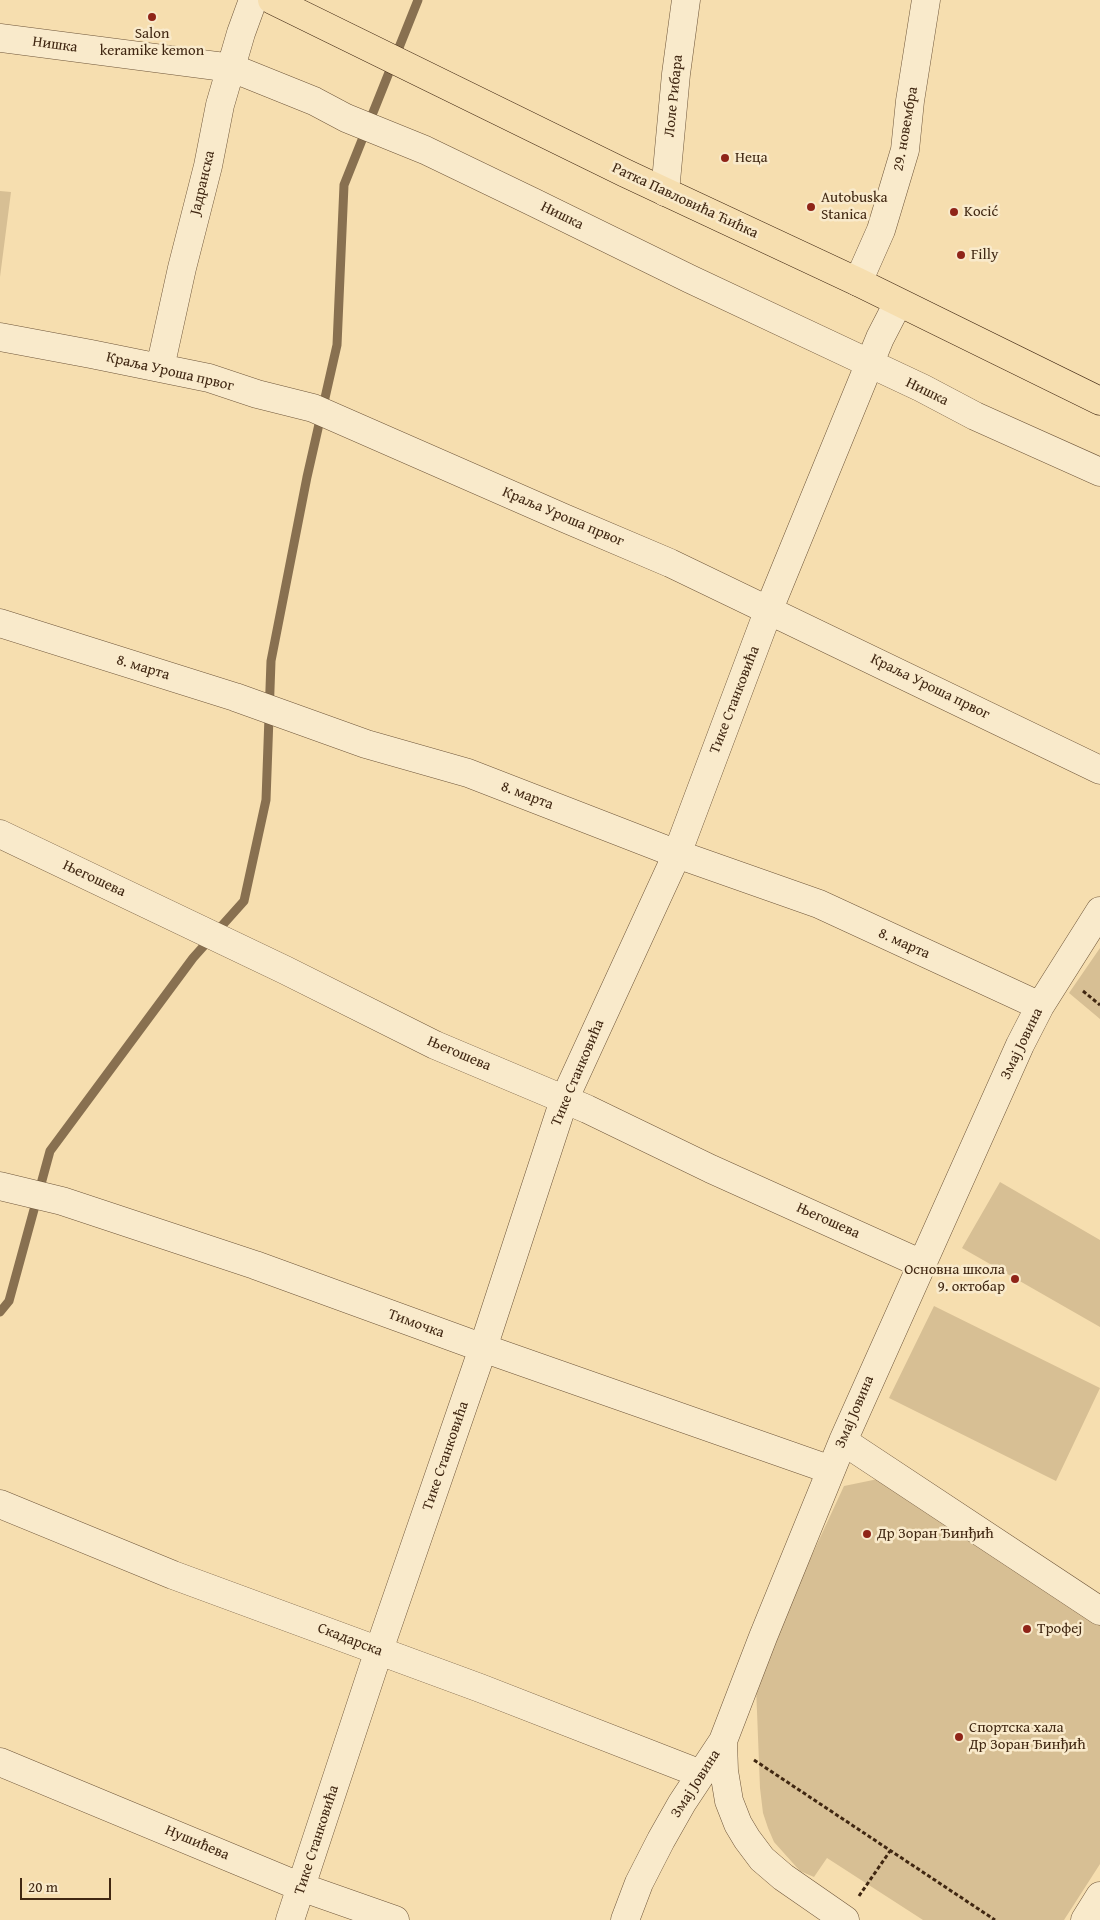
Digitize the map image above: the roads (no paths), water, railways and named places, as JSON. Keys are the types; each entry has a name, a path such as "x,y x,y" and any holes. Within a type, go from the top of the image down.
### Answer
{"main road":[{"name":"Ратка Павловића Ћићка","path":"272,0 664,192 858,282 1100,401"}],"street":[{"name":"Јадранска","path":"160,368 182,268 208,166 220,105 241,33 253,0"},
{"name":"Лоле Рибара","path":"664,192 676,74 686,0"},
{"name":"29. новембра","path":"858,282 881,230 905,150 910,101 926,0"},
{"name":"Нишка","path":"0,38 232,68 314,101 387,136 425,150 690,280 922,388 975,416 1100,472"},
{"name":"Тике Станковића","path":"290,1920 379,1650 483,1348 564,1100 677,854 769,609 870,365 898,303"},
{"name":"Краља Уроша првог","path":"0,337 209,378 257,394 313,408 670,563 1100,770"},
{"name":"8. марта","path":"0,623 249,702 366,744 468,773 677,854 819,904 1040,1006"},
{"name":"Његошева","path":"0,834 232,944 435,1045 564,1100 711,1169 922,1264"},
{"name":"Змај Јовина","path":"625,1920 640,1883 661,1840 700,1774 724,1741 843,1440 1005,1078 1040,1006 1100,911"},
{"name":"Тимочка","path":"9,1188 58,1200 255,1266 831,1470"},
{"path":"843,1440 1100,1611"},
{"name":"Скадарска","path":"0,1504 173,1575 379,1650 700,1774"},
{"path":"724,1741 724,1771 729,1801 738,1824 747,1839 762,1859 782,1878 844,1920"},
{"name":"Нушићева","path":"0,1762 301,1887 395,1920"},
{"path":"1085,1920 1100,1896"}],"waterway":[{"path":"0,1312 9,1301 50,1151 193,958 244,901 266,800 271,661 307,477 337,345 344,185 418,0"}],"place":[{"name":"Salon keramike kemon","path":"152,17"},
{"name":"Неца","path":"725,158"},
{"name":"Autobuska Stanica","path":"811,207"},
{"name":"Kocić","path":"954,212"},
{"name":"Filly","path":"961,255"},
{"name":"Основна школа 9. октобар","path":"1015,1279"},
{"name":"Др Зоран Ђинђић","path":"867,1534"},
{"name":"Трофеј","path":"1027,1629"},
{"name":"Спортска хала Др Зоран Ђинђић","path":"959,1737"}]}
